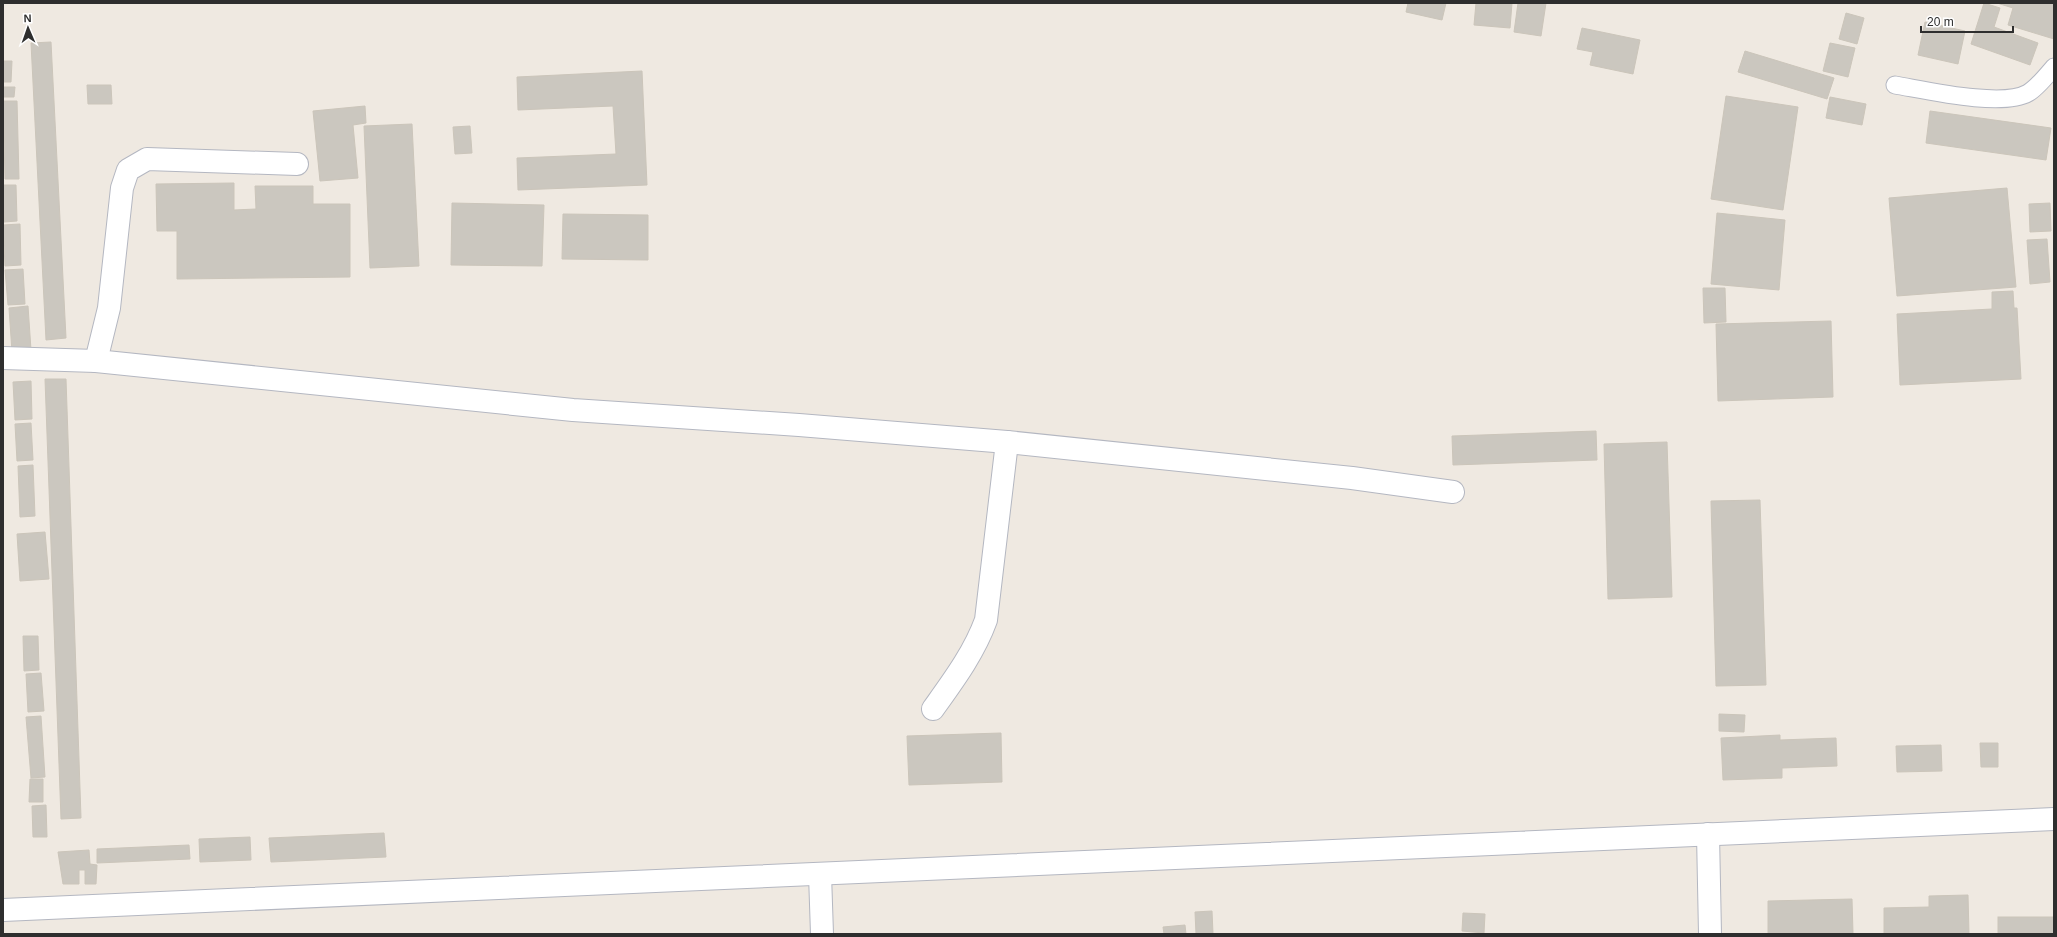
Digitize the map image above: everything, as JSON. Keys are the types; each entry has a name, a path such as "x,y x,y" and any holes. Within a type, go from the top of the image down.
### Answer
{"street":[{"path":"96,361 109,308 122,188 128,170 147,160 297,164"},
{"path":"3,358 96,361 573,410 799,425 1007,442 1352,478 1453,492"},
{"path":"933,709 968,659 986,620 1007,442"},
{"path":"3,910 2054,818"},
{"path":"1708,834 1710,934"},
{"path":"820,874 822,934"}],"lane":[{"path":"1895,85 1974,97 2005,99 2028,93 2054,67"}],"building":[{"path":"1408,3 1446,3 1442,20 1406,12"},
{"path":"1476,3 1512,3 1510,28 1474,25"},
{"path":"1518,3 1546,3 1541,36 1514,32"},
{"path":"1984,3 2000,8 1994,27 2038,43 2030,65 1971,44"},
{"path":"1997,3 2054,3 2054,39 2008,25 2013,8"},
{"path":"1846,13 1864,18 1857,44 1839,39"},
{"path":"1925,22 1965,31 1958,64 1918,55"},
{"path":"1582,28 1640,40 1633,74 1590,65 1593,52 1577,49"},
{"path":"51,42 66,338 46,340 31,43"},
{"path":"1830,43 1855,48 1848,77 1823,71"},
{"path":"1745,51 1834,78 1827,99 1738,72"},
{"path":"3,61 12,61 11,82 3,82"},
{"path":"642,71 647,185 518,190 517,158 616,154 613,106 518,110 517,77"},
{"path":"87,85 111,85 112,104 88,104"},
{"path":"3,87 15,87 14,97 3,97"},
{"path":"1726,96 1798,107 1783,210 1711,199"},
{"path":"1830,97 1866,104 1862,125 1826,118"},
{"path":"3,101 17,101 19,179 5,179"},
{"path":"365,106 366,123 353,125 358,178 320,181 313,111"},
{"path":"1930,111 2051,128 2046,160 1926,143"},
{"path":"412,124 419,266 370,268 364,126"},
{"path":"470,126 472,153 455,154 453,127"},
{"path":"234,183 234,210 256,209 255,186 313,186 313,204 350,204 350,277 177,279 177,231 157,231 156,184"},
{"path":"3,185 16,185 17,221 4,222"},
{"path":"2007,188 2016,287 1897,296 1889,198"},
{"path":"452,203 544,205 542,266 451,265"},
{"path":"2050,203 2051,231 2030,232 2029,204"},
{"path":"1717,213 1785,220 1779,290 1711,284"},
{"path":"563,214 648,215 648,260 562,259"},
{"path":"20,224 21,265 5,266 3,225"},
{"path":"2047,239 2050,282 2030,284 2027,240"},
{"path":"23,269 25,304 8,305 5,270"},
{"path":"1703,288 1725,288 1726,322 1704,323"},
{"path":"2013,291 2014,308 2017,308 2021,379 1900,385 1897,314 1992,309 1992,292"},
{"path":"28,306 31,350 12,352 9,308"},
{"path":"1831,321 1833,397 1718,401 1716,324"},
{"path":"45,379 66,379 81,818 61,819"},
{"path":"31,381 32,419 15,420 13,382"},
{"path":"31,423 33,460 17,461 15,424"},
{"path":"1596,431 1597,460 1453,465 1452,436"},
{"path":"1667,442 1672,597 1608,599 1604,444"},
{"path":"33,465 35,516 20,517 18,466"},
{"path":"1760,500 1766,685 1716,686 1711,501"},
{"path":"45,532 49,579 20,581 17,534"},
{"path":"23,636 38,636 39,670 24,671"},
{"path":"41,673 44,711 28,712 26,674"},
{"path":"1719,714 1745,715 1744,732 1719,731"},
{"path":"41,716 45,777 31,778 26,717"},
{"path":"1001,733 1002,782 909,785 907,736"},
{"path":"1780,735 1780,740 1836,738 1837,766 1782,768 1782,778 1723,780 1721,738"},
{"path":"1980,743 1998,743 1998,767 1981,767"},
{"path":"1941,745 1942,771 1897,772 1896,746"},
{"path":"30,779 43,779 43,802 29,802"},
{"path":"46,805 47,837 33,837 32,806"},
{"path":"384,833 386,857 271,862 269,838"},
{"path":"250,837 251,860 200,862 199,839"},
{"path":"189,845 190,859 97,863 97,849"},
{"path":"89,850 90,864 97,865 96,884 85,884 85,870 79,870 79,884 63,884 58,852"},
{"path":"1968,895 1969,934 1884,934 1884,908 1929,907 1929,896"},
{"path":"1852,899 1853,934 1768,934 1768,901"},
{"path":"1212,911 1213,934 1196,934 1195,912"},
{"path":"1463,913 1485,914 1484,933 1462,931"},
{"path":"1998,917 2054,917 2054,934 1998,934"},
{"path":"1185,925 1186,934 1164,934 1163,927"}]}
